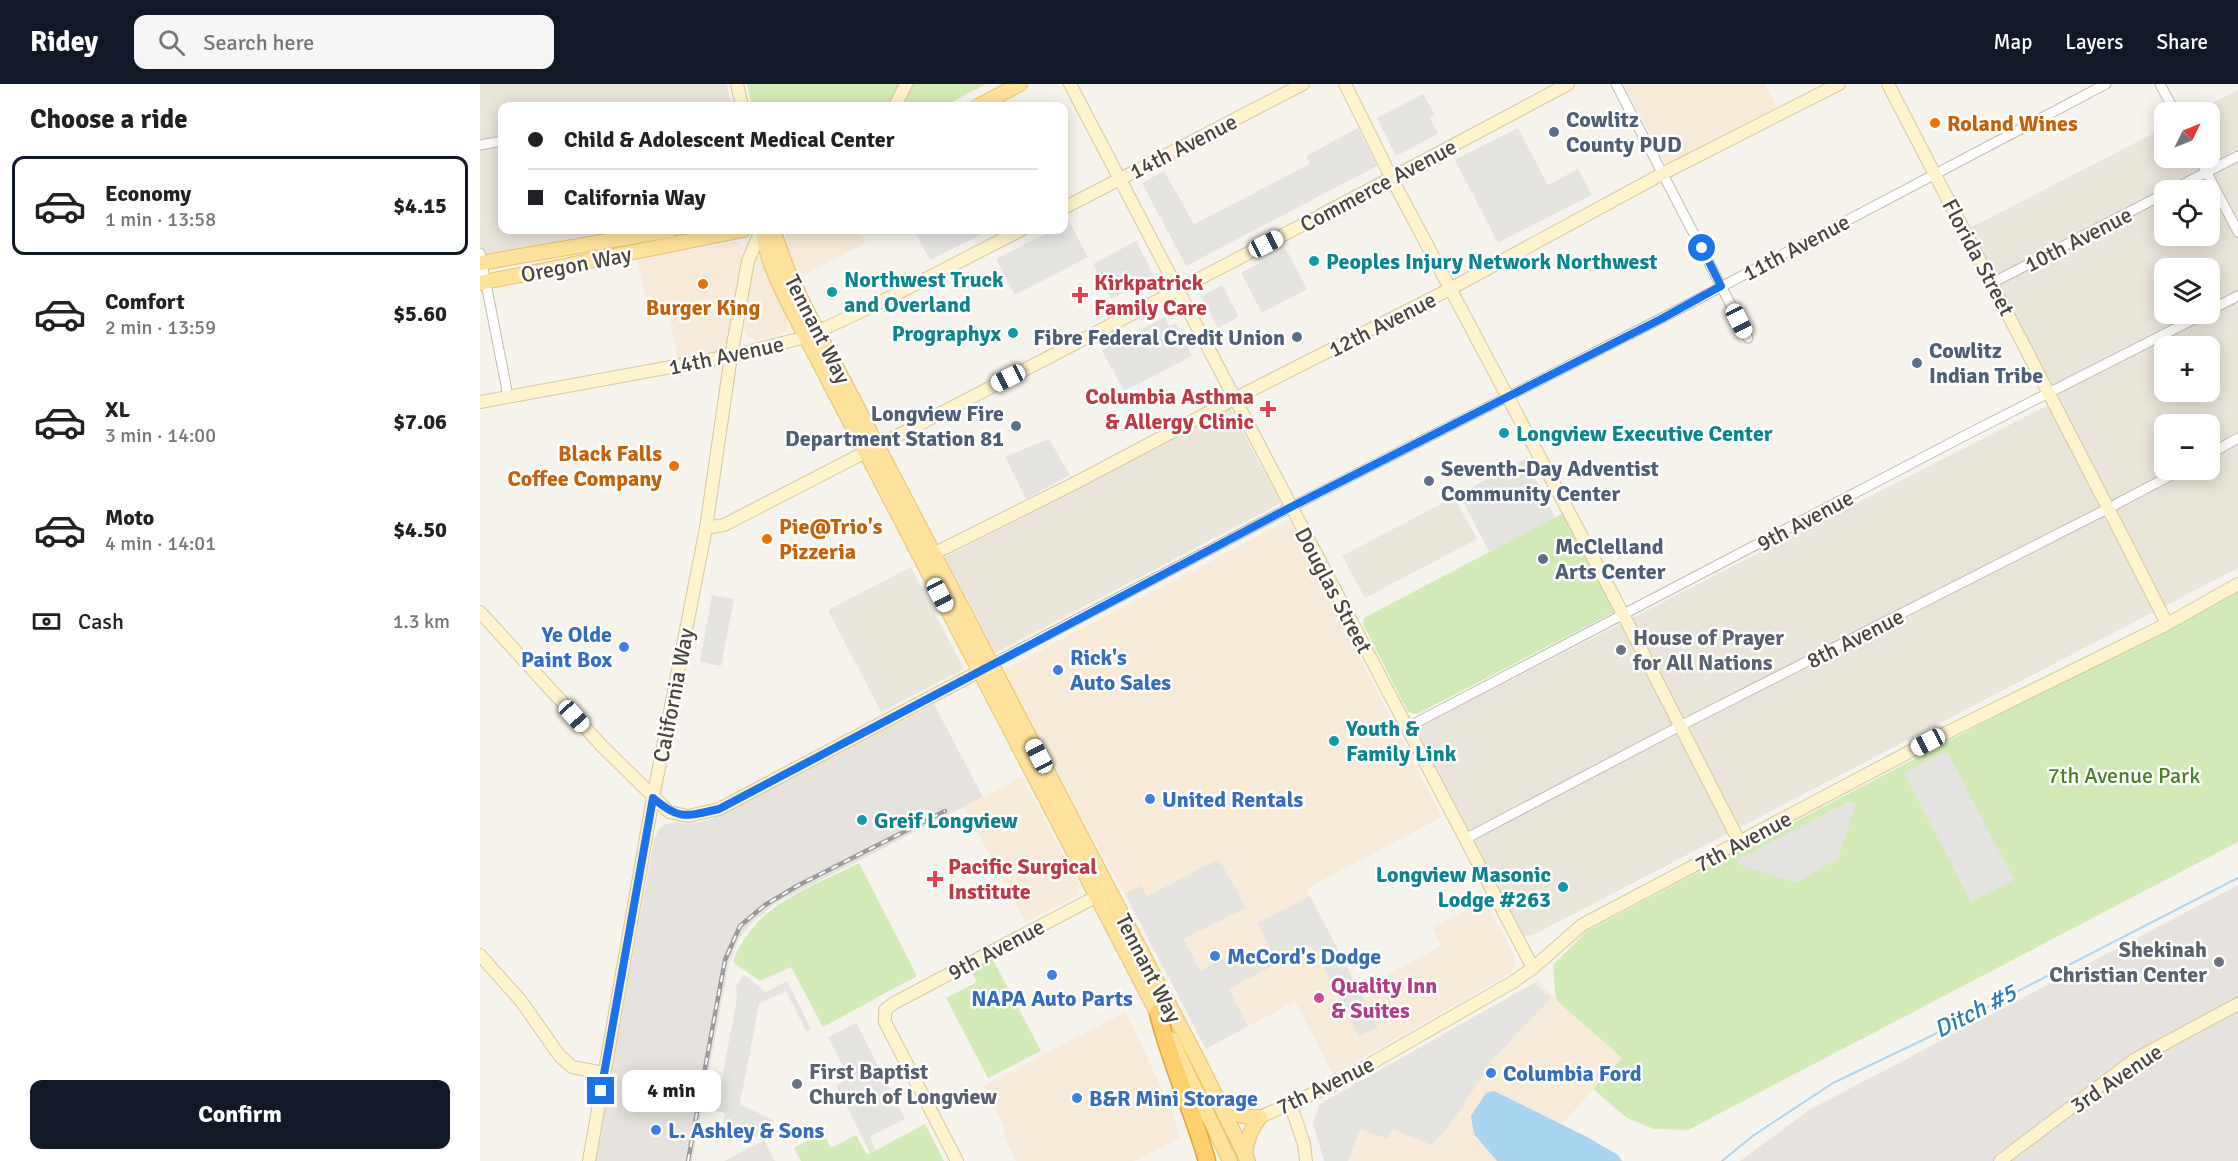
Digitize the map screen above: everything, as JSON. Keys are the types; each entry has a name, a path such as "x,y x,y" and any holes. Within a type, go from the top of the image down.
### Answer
{"highway":[{"path":"1158,1013 1166,1045 1199,1132 1207,1161"}],"main road":[{"path":"986,102 1020,84"},
{"name":"Oregon Way","path":"481,260 646,234"},
{"name":"Oregon Way","path":"483,282 723,234"},
{"name":"Tennant Way","path":"763,234 774,271 812,334 1103,893 1222,1108 1246,1158"},
{"name":"Tennant Way","path":"775,234 812,334"},
{"name":"Tennant Way","path":"1103,893 1230,1161"},
{"path":"1222,1108 1246,1118 1260,1116"},
{"path":"1246,1158 1246,1142 1260,1116"}],"street":[{"path":"737,84 741,102"},
{"path":"897,102 906,84"},
{"name":"Douglas Street","path":"1070,84 1533,968"},
{"name":"14th Avenue","path":"1068,206 1303,84"},
{"path":"1345,84 1392,179 1623,614 1740,843"},
{"name":"Commerce Avenue","path":"706,528 724,525 872,449 1392,179 1568,84"},
{"path":"1616,84 1748,338"},
{"name":"12th Avenue","path":"928,556 1081,480 1450,289 1662,174 1839,84"},
{"name":"Florida Street","path":"1888,84 2167,624"},
{"name":"11th Avenue","path":"480,612 601,745 669,812 688,816 719,809 1291,507 1661,319 2106,84"},
{"path":"2160,84 2170,102"},
{"path":"480,145 498,142"},
{"path":"2191,180 2238,156"},
{"path":"2205,168 2238,232"},
{"name":"10th Avenue","path":"1992,283 2154,199"},
{"name":"California Way","path":"589,1161 653,798 706,528 731,356 749,256 760,234"},
{"name":"14th Avenue","path":"480,402 731,356 812,334 1013,234"},
{"path":"481,260 483,282 508,396"},
{"path":"2220,305 2238,296"},
{"name":"9th Avenue","path":"1406,728 2185,324"},
{"path":"2220,448 2238,438"},
{"name":"8th Avenue","path":"1465,839 1680,726 2162,480"},
{"name":"7th Avenue","path":"1260,1116 1335,1084 1513,982 1533,968 1582,925 1928,742 2167,624 2238,584"},
{"name":"9th Avenue","path":"957,1161 885,1022 885,1011 894,1003 1103,893"},
{"path":"480,955 521,1001 559,1055 572,1066 604,1073"},
{"name":"3rd Avenue","path":"2000,1161 2134,1060 2238,1004"},
{"path":"1290,1103 1304,1143 1306,1161"}],"shaded area":[{"path":"480,84 727,84 730,102 498,102 498,234 614,234 480,258"},
{"path":"1624,84 1765,84 1777,108 1666,165"},
{"path":"2238,90 2238,568 1533,935 1520,934 1415,729 2060,399 1970,228 2154,133 2154,168 2220,168 2220,102 2214,102"},
{"path":"1423,94 1435,115 1430,118 1438,134 1396,156 1377,118"},
{"path":"1358,128 1377,166 1186,266 1142,183 1164,171 1194,224 1310,164 1306,156"},
{"path":"1518,128 1548,185 1578,169 1592,195 1498,243 1455,160"},
{"path":"1068,222 1088,257 1015,295 996,259 1044,234 1068,234"},
{"path":"786,234 861,234 866,243 797,278"},
{"path":"916,234 982,234 930,260"},
{"path":"1136,241 1155,277 1111,299 1093,264"},
{"path":"735,242 741,244 746,250 725,348 678,359 667,306 648,309 637,258"},
{"path":"1286,249 1307,289 1262,313 1241,273"},
{"path":"757,255 760,257 788,322 786,331 783,333 756,341 748,337 744,331 754,258"},
{"path":"1222,285 1239,317 1218,328 1201,296"},
{"path":"1165,317 1169,326 1176,323 1192,356 1124,391 1102,350"},
{"path":"1230,408 1281,503 995,653 945,557"},
{"path":"1049,439 1070,475 1026,499 1005,457"},
{"path":"1525,459 1555,517 1489,552 1459,494"},
{"path":"1454,497 1477,539 1365,598 1342,556"},
{"path":"1289,520 1442,817 1306,889 1359,990 1441,946 1432,927 1485,901 1514,955 1516,964 1511,973 1333,1075 1295,1001 1206,1049 1125,894 1000,672"},
{"path":"911,567 964,669 881,712 828,610"},
{"path":"712,595 734,599 721,666 700,662"},
{"path":"934,704 983,797 776,903 754,921 739,938 729,963 692,1161 595,1161 654,840 659,829 674,822 689,824 709,820"},
{"path":"1947,751 2014,880 1971,902 1904,773"},
{"path":"1022,777 1080,887 1078,895 1025,922 964,807"},
{"path":"1849,801 1856,803 1838,859 1795,883 1740,865 1737,860"},
{"name":"McCord's Dodge","path":"1219,859 1246,908 1184,939 1200,971 1229,956 1234,964 1267,947 1276,964 1229,989 1248,1026 1206,1049 1125,894 1141,886 1147,896"},
{"path":"2238,885 2238,1161 1740,1161 1809,1110"},
{"path":"1310,896 1378,1027 1359,1036 1311,944 1277,961 1257,923"},
{"path":"744,975 766,992 787,981 811,1029 806,1031 786,991 759,1004 740,1104 773,1120 766,1135 759,1131 756,1138 723,1123 725,1113 716,1111 737,998 736,986"},
{"name":"Columbia Ford","path":"1537,979 1556,1000 1622,1058 1561,1125 1518,1103 1474,1134 1497,1161 1324,1161 1313,1123 1320,1104 1534,983"},
{"path":"1534,983 1551,998 1495,1057 1448,1128 1432,1145 1392,1129 1388,1139 1360,1129 1348,1161 1324,1161 1313,1123 1320,1104"},
{"name":"B&R Mini Storage","path":"1125,1012 1171,1110 1180,1138 1134,1161 1016,1161 1003,1134 1006,1131 983,1086"},
{"path":"856,1023 905,1119 870,1137 876,1150 870,1153 836,1085 849,1078 828,1037"},
{"path":"764,1140 775,1161 724,1161"}],"green space":[{"path":"747,84 986,84 952,102 751,102"},
{"path":"1563,513 1614,612 1417,714 1408,712 1363,624 1364,618"},
{"name":"7th Avenue Park","path":"2238,589 2238,842 1688,1130 1654,1129 1627,1118 1593,1089 1622,1058 1556,1000 1553,965 1587,931"},
{"path":"859,863 917,976 823,1027 791,967 760,981 733,962 742,942 769,912 803,890"},
{"path":"992,958 1041,1051 988,1078 946,998 977,982 971,970"},
{"path":"925,1124 944,1161 801,1161 794,1148 823,1133 831,1148 856,1135 867,1155"}],"water":[{"path":"1494,1091 1589,1138 1618,1155 1622,1161 1497,1161 1474,1134 1471,1116 1486,1093"}],"waterway":[{"name":"Ditch #5","path":"1722,1161 1754,1135 1833,1083 1925,1039 2238,878"}],"railway":[{"path":"688,1161 725,960 740,926 765,905 797,886 945,811"}],"place":[{"name":"Roland Wines","path":"1935,123"},
{"name":"Cowlitz County PUD","path":"1554,132"},
{"name":"Peoples Injury Network Northwest","path":"1314,261"},
{"name":"Burger King","path":"703,284"},
{"name":"Northwest Truck and Overland","path":"832,292"},
{"name":"Kirkpatrick Family Care","path":"1080,295"},
{"name":"Prographyx","path":"1013,333"},
{"name":"Fibre Federal Credit Union","path":"1297,337"},
{"name":"Cowlitz Indian Tribe","path":"1917,363"},
{"name":"Columbia Asthma & Allergy Clinic","path":"1268,409"},
{"name":"Longview Fire Department Station 81","path":"1016,426"},
{"name":"Longview Executive Center","path":"1504,433"},
{"name":"Black Falls Coffee Company","path":"674,466"},
{"name":"Seventh-Day Adventist Community Center","path":"1429,481"},
{"name":"Pie@Trio's Pizzeria","path":"767,539"},
{"name":"McClelland Arts Center","path":"1543,559"},
{"name":"Ye Olde Paint Box","path":"624,647"},
{"name":"House of Prayer for All Nations","path":"1621,650"},
{"name":"Rick's Auto Sales","path":"1058,670"},
{"name":"Youth & Family Link","path":"1334,741"},
{"name":"United Rentals","path":"1150,799"},
{"name":"Greif Longview","path":"862,820"},
{"name":"Pacific Surgical Institute","path":"935,879"},
{"name":"Longview Masonic Lodge #263","path":"1563,887"},
{"name":"McCord's Dodge","path":"1215,956"},
{"name":"Shekinah Christian Center","path":"2219,962"},
{"name":"NAPA Auto Parts","path":"1052,975"},
{"name":"Quality Inn & Suites","path":"1319,998"},
{"name":"Columbia Ford","path":"1491,1073"},
{"name":"First Baptist Church of Longview","path":"797,1084"},
{"name":"B&R Mini Storage","path":"1077,1098"},
{"name":"L. Ashley & Sons","path":"656,1130"}],"route":[{"path":"601,1091 653,798 669,812 688,816 719,809 1137,587 1661,319 1721,286 1702,248"}]}
